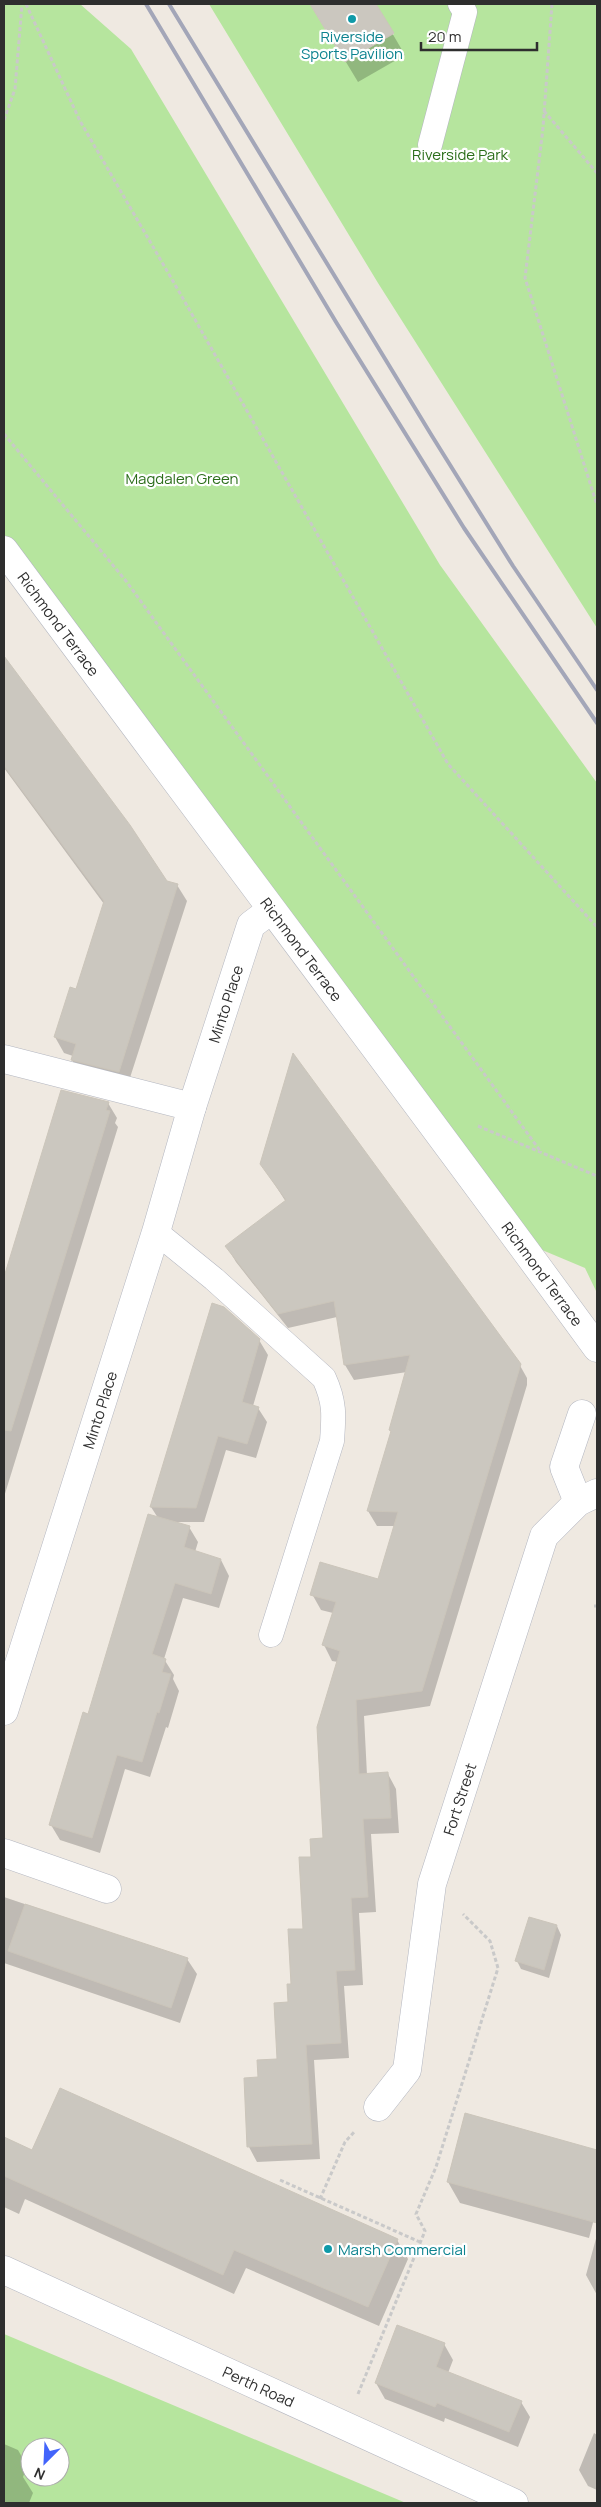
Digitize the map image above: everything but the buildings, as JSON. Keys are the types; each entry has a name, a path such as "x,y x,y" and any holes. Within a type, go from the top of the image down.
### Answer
{"street":[{"name":"Richmond Terrace","path":"4,550 271,910 417,1102 597,1348"},
{"name":"Minto Place","path":"4,1711 156,1232 192,1107 251,925 271,910"},
{"path":"4,1059 192,1107"},
{"name":"Fort Street","path":"378,2107 407,2070 432,1884 544,1536 588,1497 564,1467 582,1414"},
{"path":"4,1853 107,1889"},
{"name":"Perth Road","path":"4,2270 514,2503"}],"lane":[{"path":"430,145 465,12 460,4"},
{"path":"156,1232 214,1279 324,1378 332,1396 334,1412 332,1441 271,1635"}],"path":[{"path":"4,120 15,89 22,4"},
{"path":"26,4 80,121 448,764 597,927"},
{"path":"552,4 544,110 525,278 597,505"},
{"path":"544,110 597,173"},
{"path":"4,434 126,581 541,1152"},
{"path":"469,1123 597,1176"},
{"path":"367,2372 425,2232 416,2214 436,2167 498,1968 490,1941 432,1884"},
{"path":"320,2198 345,2142"},
{"path":"280,2180 420,2242"}],"green space":[{"name":"Magdalen Green","path":"4,4 80,4 131,49 440,565 597,783 597,1293 585,1268 535,1247 4,534"},
{"name":"Riverside Park","path":"209,4 310,4 345,62 394,34 376,4 597,4 597,628 378,283"},
{"path":"4,2334 406,2503 4,2503"}],"railway":[{"path":"146,4 336,322 464,528 597,723"},
{"path":"169,4 513,566 597,690"}],"place":[{"name":"Riverside Sports Pavilion","path":"352,19"},
{"name":"Marsh Commercial","path":"328,2249"}]}
